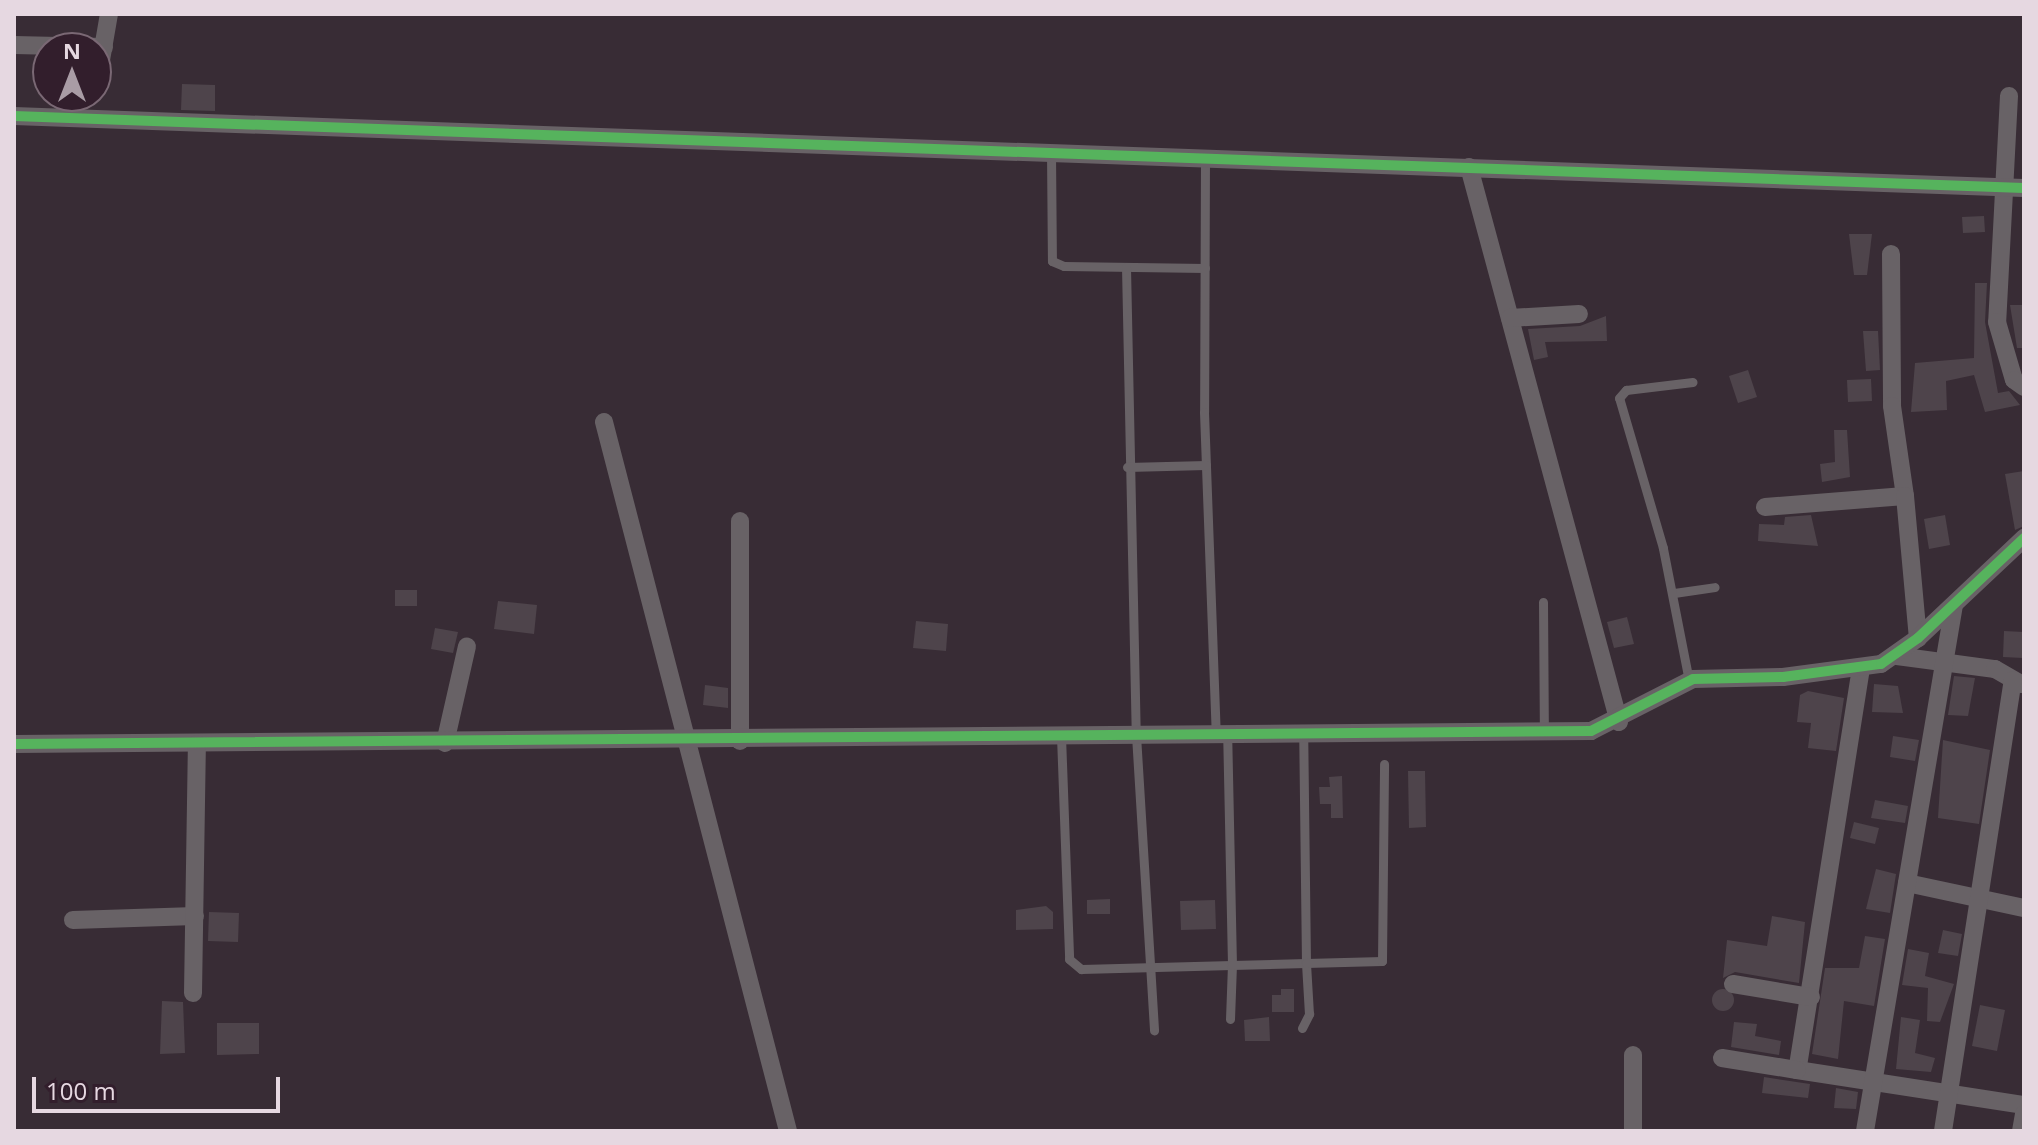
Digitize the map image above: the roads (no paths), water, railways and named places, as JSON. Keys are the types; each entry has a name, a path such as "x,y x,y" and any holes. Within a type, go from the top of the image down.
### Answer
{"street":[{"path":"2009,96 1999,343 2014,380 2024,387"},
{"path":"91,118 92,112"},
{"path":"14,116 492,132 551,140 1469,167 2004,191 2024,188"},
{"path":"1469,167 1619,722"},
{"path":"1891,254 1892,406 1905,496 1918,638"},
{"path":"1510,318 1579,314"},
{"path":"604,422 788,1131"},
{"path":"1765,507 1905,496"},
{"path":"740,521 740,741"},
{"path":"14,744 686,742 1591,731 1619,722 1672,685 1689,681 1861,668 1897,656 2024,538"},
{"path":"1865,1131 1942,664 1955,603"},
{"path":"445,743 467,646"},
{"path":"1897,656 1995,669 2018,682 1978,898 1943,1131"},
{"path":"1797,1070 1861,668"},
{"path":"193,993 197,744"},
{"path":"1907,883 2024,908"},
{"path":"73,920 195,916"},
{"path":"1733,984 1811,997"},
{"path":"1633,1055 1633,1131"},
{"path":"1722,1058 1876,1079 2024,1105"},
{"path":"2021,1131 2024,1114"}],"lane":[{"path":"1051,153 1052,261 1126,267 1205,268"},
{"path":"1205,158 1206,465 1232,965 1230,1019"},
{"path":"1126,267 1127,467 1136,735 1153,967 1154,1030"},
{"path":"1689,681 1674,593 1619,398 1626,390 1693,382"},
{"path":"1127,467 1206,465"},
{"path":"1674,593 1715,587"},
{"path":"1543,602 1544,731"},
{"path":"1302,1028 1309,1014 1303,733"},
{"path":"1061,736 1069,959 1081,969 1382,961 1384,764"}]}
